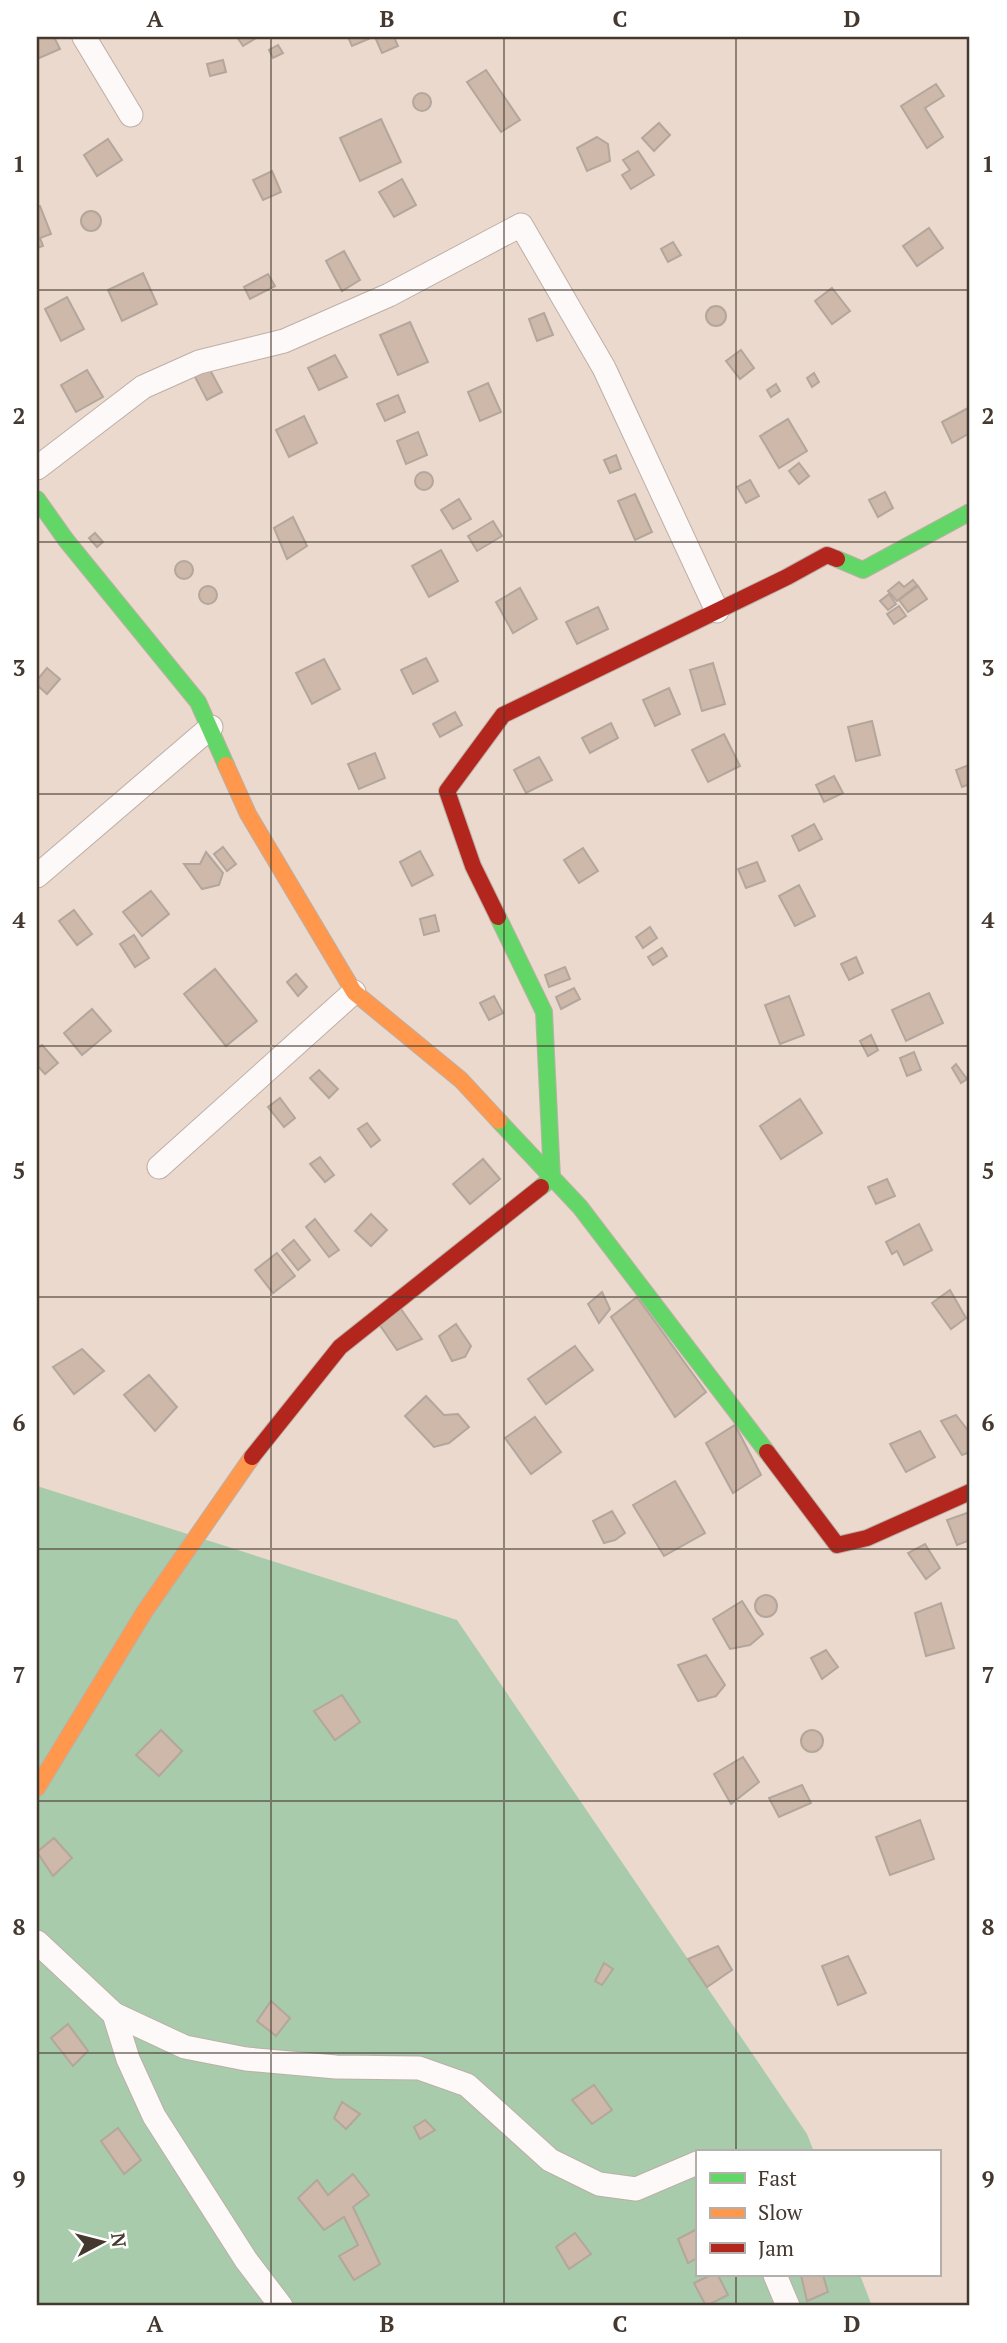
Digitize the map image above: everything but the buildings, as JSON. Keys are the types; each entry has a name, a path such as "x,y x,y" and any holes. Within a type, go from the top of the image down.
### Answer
{"street":[{"path":"84,37 131,115"},
{"path":"37,468 143,387 199,362 285,341 390,295 521,225 604,368 718,611"},
{"path":"37,499 66,540 198,702 248,814 354,992 461,1080 580,1207 837,1545 867,1538 970,1492"},
{"path":"552,1178 544,1012 473,866 447,791 502,715 827,555 863,570 970,512"},
{"path":"37,876 211,727"},
{"path":"159,1167 354,992"},
{"path":"37,1788 145,1611 267,1436 340,1347 552,1178"},
{"path":"37,1942 114,2014 185,2047 246,2059 336,2067 419,2068 467,2085 550,2160 599,2184 636,2189 696,2163"},
{"path":"114,2014 128,2059 154,2116 246,2260 281,2306"},
{"path":"775,2276 788,2306"}],"green space":[{"path":"37,1486 457,1620 807,2134 813,2150 696,2150 696,2276 860,2276 872,2306 37,2306"}],"traffic: fast":[{"path":"37,499 66,540 198,702 226,765"},
{"path":"837,559 863,570 970,512"},
{"path":"498,917 544,1012 552,1178 541,1187"},
{"path":"499,1121 580,1207 767,1452"}],"traffic: slow":[{"path":"226,765 248,814 354,992 461,1080 499,1121"},
{"path":"37,1788 145,1611 252,1457"}],"traffic: jam":[{"path":"498,917 473,866 447,791 503,715 827,555 837,559"},
{"path":"252,1457 340,1347 541,1187"},
{"path":"767,1452 837,1545 867,1538 970,1492"}]}
